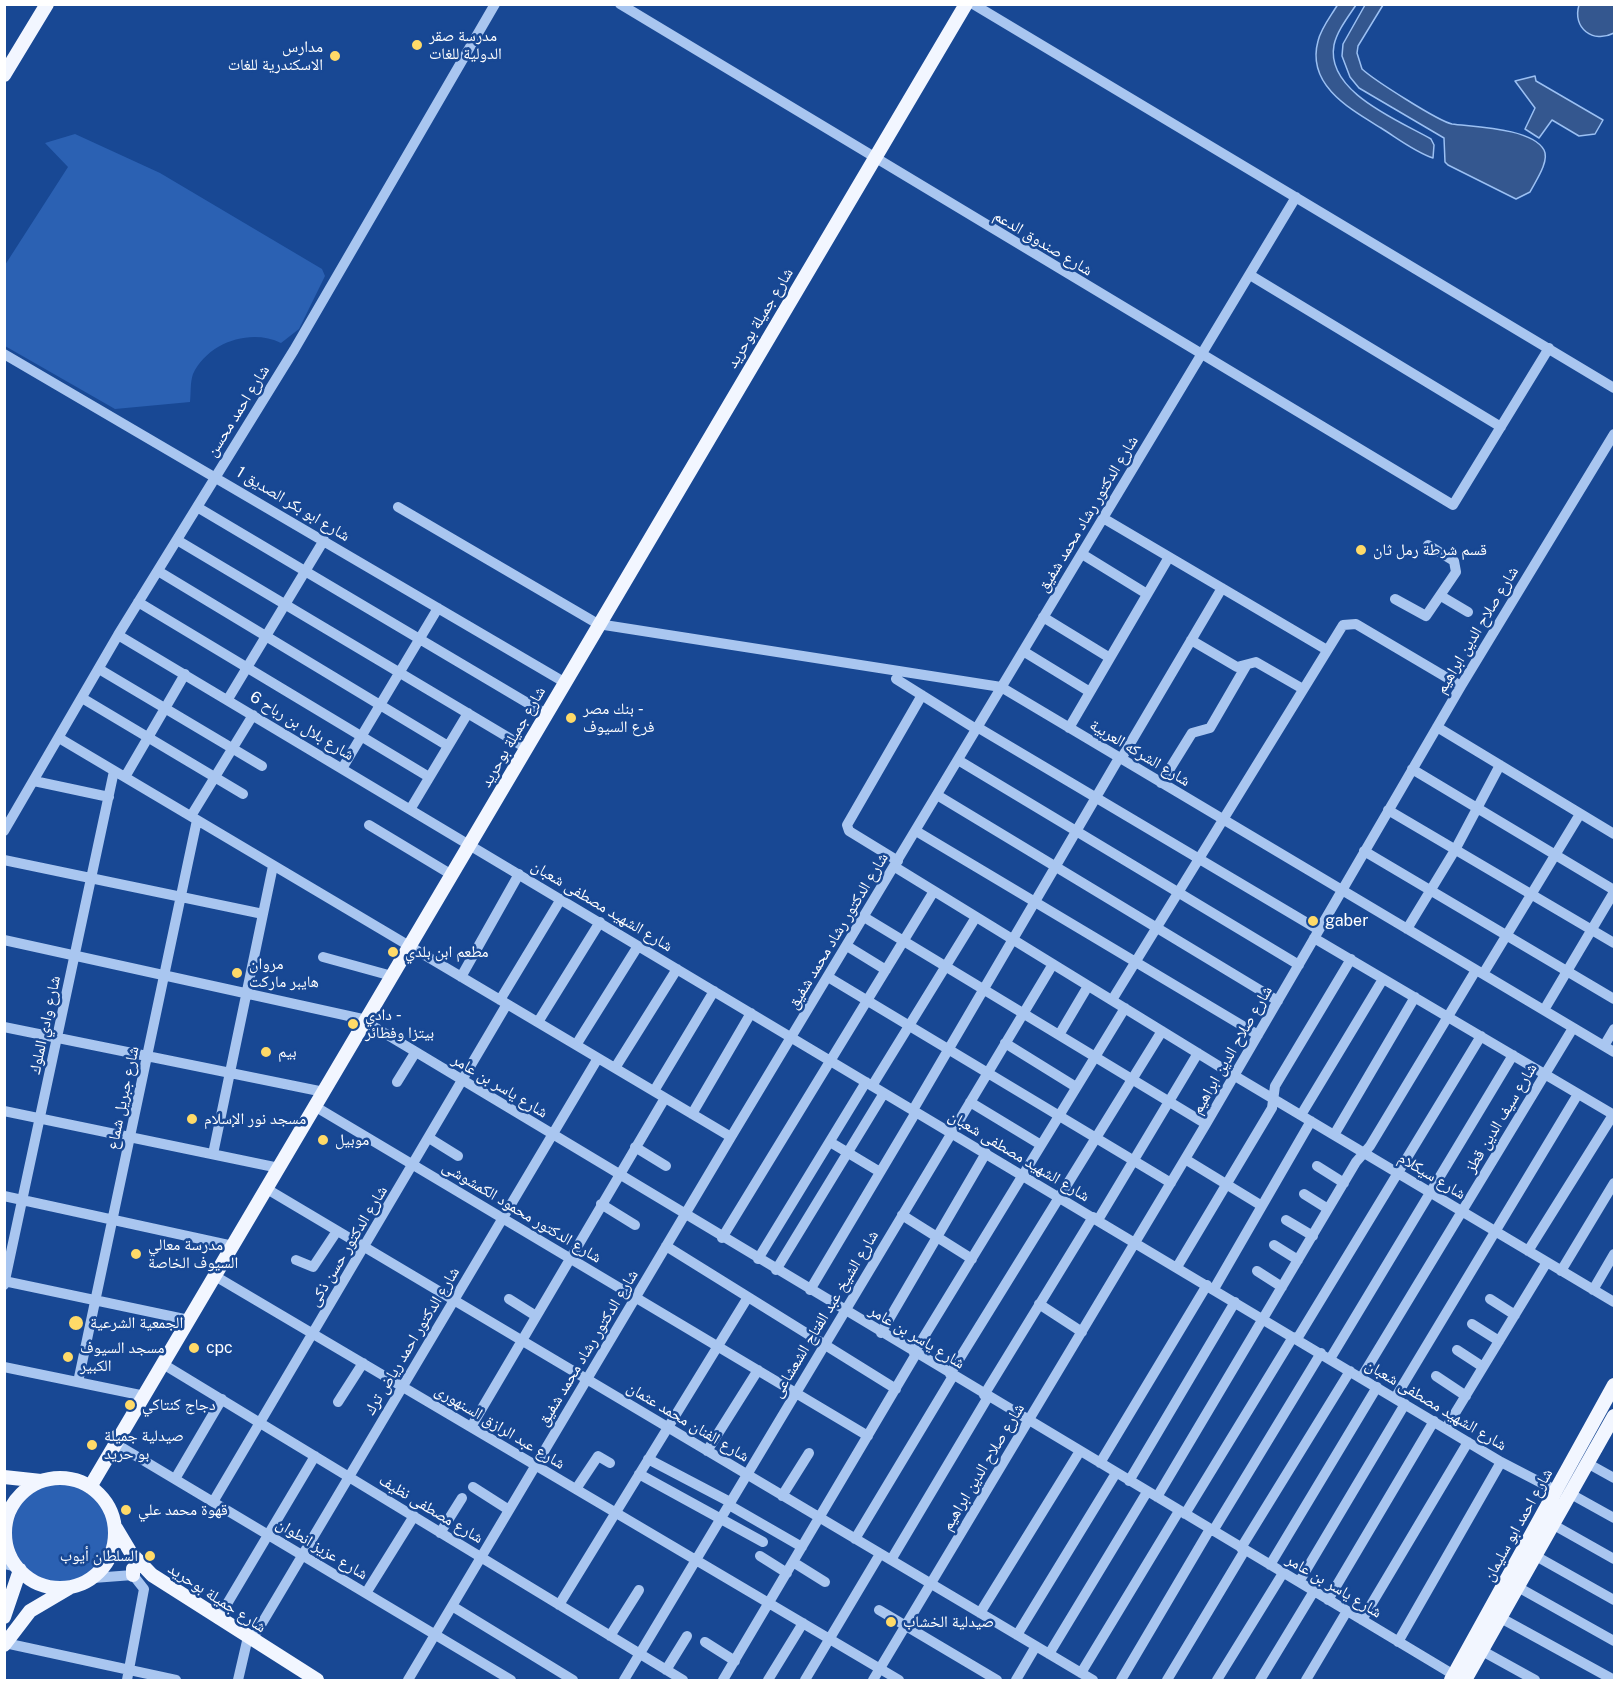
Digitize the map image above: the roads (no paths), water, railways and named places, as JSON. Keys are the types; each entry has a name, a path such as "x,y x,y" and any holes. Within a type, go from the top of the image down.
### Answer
{"main road":[{"path":"4,75 47,4"},
{"name":"شارع جميلة بوحريد","path":"90,1487 393,976 597,624 966,4"},
{"name":"شارع احمد ابو سليمان","path":"1457,1679 1499,1617 1587,1463 1592,1439 1614,1385"},
{"name":"شارع احمد ابو سليمان","path":"1477,1648 1555,1490 1592,1439 1610,1432 1614,1416"},
{"path":"4,1477 43,1481 67,1479 90,1487 102,1497 111,1511 115,1526 111,1555 93,1578 70,1587 30,1611 5,1644"},
{"path":"4,1617 14,1567 5,1533 8,1517 15,1501 27,1489 43,1481"},
{"name":"شارع جميلة بوحريد","path":"115,1526 137,1570 318,1680"},
{"path":"14,1567 38,1583 70,1587"}],"street":[{"name":"شارع احمد محسن","path":"4,831 118,635 294,350 495,4"},
{"name":"شارع صندوق الدعم","path":"620,4 874,159 1453,504 1501,427"},
{"path":"973,4 1614,388"},
{"name":"شارع الدكتور رشاد محمد شفيق","path":"408,1680 684,1215 1296,197"},
{"path":"1250,275 1501,427 1549,348"},
{"name":"شارع ابو بكر الصديق 1","path":"4,354 216,476 564,682"},
{"name":"شارع صلاح الدين ابراهيم","path":"873,1680 1235,1076 1461,686 1614,434"},
{"path":"196,507 546,714"},
{"path":"398,507 597,624"},
{"path":"1103,518 1327,650"},
{"path":"177,540 526,748"},
{"path":"228,699 324,540"},
{"path":"1395,599 1426,616 1441,596 1457,566 1454,561 1428,545"},
{"path":"1082,554 1147,594"},
{"path":"1069,728 1169,557"},
{"path":"158,571 448,746"},
{"path":"810,1290 880,1172 983,989 1222,588"},
{"path":"1441,596 1468,612"},
{"path":"138,602 429,777"},
{"path":"343,768 438,608"},
{"path":"1043,617 1110,657"},
{"path":"1112,1000 1343,625 1352,623 1461,686"},
{"name":"شارع الشركه العربية","path":"597,624 1001,687 1614,1052"},
{"name":"شارع بلال بن رباح 6","path":"118,635 470,844"},
{"path":"1191,640 1237,667 1253,662 1259,663 1303,689"},
{"path":"1023,651 1090,692"},
{"path":"1161,783 1192,733 1210,728 1246,666"},
{"path":"99,669 262,766"},
{"path":"125,777 184,674"},
{"path":"896,679 1200,859 1383,979 1614,1115 1528,1251"},
{"name":"شارع سيكلام","path":"922,695 847,825 849,831 934,891 1088,986 1614,1302"},
{"path":"82,698 243,794"},
{"path":"411,808 468,713"},
{"name":"شارع جبريل شماع","path":"78,1382 165,975 194,818 215,777 253,714"},
{"path":"1437,727 1614,834"},
{"path":"59,738 731,1137"},
{"path":"958,760 1299,965"},
{"path":"1407,929 1455,849 1500,765"},
{"path":"1412,769 1614,891 1544,1010"},
{"name":"شارع وادي الملوك","path":"5,1282 114,771"},
{"path":"34,781 109,797"},
{"path":"937,795 1278,1001"},
{"path":"1388,810 1614,943"},
{"path":"1049,1654 1264,1319 1328,1209 1448,1016 1506,935 1580,814"},
{"path":"369,825 452,875"},
{"path":"916,831 1258,1035"},
{"name":"شارع الشهيد مصطفى شعبان","path":"470,844 1501,1462 1555,1490"},
{"path":"1364,851 1614,999"},
{"path":"4,860 263,914"},
{"path":"213,1154 273,866"},
{"path":"461,977 519,874"},
{"path":"722,1238 934,891"},
{"name":"شارع الدكتور حسن ذكى","path":"213,1502 463,1081 561,899"},
{"path":"758,1259 830,1142 909,1026 976,916"},
{"path":"864,917 1206,1124"},
{"path":"538,1022 600,922"},
{"name":"شارع ياسر بن عامر","path":"4,940 366,1021 415,1053 1457,1679"},
{"path":"576,1045 638,946"},
{"path":"847,946 886,970"},
{"path":"323,957 393,976"},
{"path":"1177,1267 1272,1108 1275,1086 1351,959"},
{"name":"شارع الشيخ عبد الفتاح الشعشاعى","path":"624,1680 1053,964"},
{"path":"615,1068 677,969"},
{"path":"828,977 1171,1183"},
{"path":"1100,1463 1262,1206 1306,1118 1383,979"},
{"path":"1059,1035 1088,986"},
{"path":"654,1091 714,991"},
{"path":"1334,1135 1415,997"},
{"path":"723,1680 896,1389 915,1353 1125,1008"},
{"path":"692,1113 751,1013"},
{"path":"4,1027 324,1092"},
{"name":"شارع سيف الدين قطز","path":"1361,1378 1573,1028"},
{"path":"1604,1046 1614,1029"},
{"path":"855,1539 1051,1208 1162,1031"},
{"path":"1081,1673 1295,1338 1481,1036"},
{"path":"1005,1043 1076,1087"},
{"path":"397,1082 415,1053"},
{"path":"891,1560 1039,1304 1134,1160 1198,1053"},
{"path":"1121,1680 1212,1530 1430,1192 1513,1055"},
{"name":"شارع الدكتور احمد رياض ترك","path":"238,1680 250,1639 598,1058"},
{"path":"776,1270 884,1093"},
{"path":"1395,1398 1578,1094"},
{"path":"471,1427 665,1098"},
{"path":"970,1102 1041,1145"},
{"name":"شارع الدكتور محمود الكمشوشى","path":"316,1107 868,1436"},
{"path":"4,1111 279,1168"},
{"path":"429,1138 458,1156"},
{"path":"830,1142 880,1172"},
{"path":"635,1147 666,1166"},
{"path":"880,1333 986,1153"},
{"path":"1185,1159 1262,1206"},
{"path":"1317,1166 1344,1183"},
{"path":"1562,1271 1614,1183"},
{"name":"شارع الفنان محمد عثمان","path":"267,1189 1093,1680"},
{"path":"1305,1194 1328,1209"},
{"path":"4,1196 233,1246"},
{"path":"601,1204 635,1225"},
{"path":"902,1215 972,1259"},
{"path":"1286,1220 1313,1236"},
{"path":"296,1260 313,1267 337,1231"},
{"path":"1274,1245 1298,1260"},
{"path":"666,1246 896,1389"},
{"path":"1593,1290 1614,1254"},
{"path":"1446,1428 1547,1262"},
{"path":"1257,1271 1282,1287"},
{"name":"شارع عبد الرازق السنهورى","path":"215,1276 899,1680"},
{"path":"5,1282 189,1320"},
{"path":"559,1605 748,1297"},
{"path":"509,1299 536,1316"},
{"path":"1490,1299 1515,1315"},
{"path":"1129,1480 1235,1302"},
{"path":"1039,1304 1082,1332"},
{"path":"1472,1324 1499,1341"},
{"path":"1457,1350 1483,1367"},
{"path":"338,1402 363,1363"},
{"name":"شارع مصطفى نظيف","path":"163,1364 673,1676"},
{"path":"4,1367 145,1396"},
{"path":"707,1451 758,1370"},
{"path":"1167,1680 1350,1371"},
{"path":"1436,1377 1466,1396"},
{"path":"1270,1565 1377,1387"},
{"path":"175,1479 222,1400"},
{"path":"1299,1582 1405,1404"},
{"path":"1328,1600 1434,1421"},
{"path":"1362,1620 1468,1442"},
{"name":"شارع عزيز انطوان","path":"116,1444 511,1680"},
{"path":"980,1613 1080,1451"},
{"path":"782,1496 809,1453"},
{"path":"218,1619 315,1456"},
{"path":"576,1489 598,1456 610,1463"},
{"path":"648,1459 730,1503 802,1547"},
{"path":"1398,1642 1501,1462"},
{"path":"1587,1463 1614,1478"},
{"path":"1017,1635 1116,1473"},
{"path":"639,1474 763,1542"},
{"path":"473,1487 509,1510"},
{"path":"1569,1493 1614,1518"},
{"path":"440,1533 462,1498"},
{"path":"366,1593 414,1516"},
{"path":"1552,1524 1614,1559"},
{"path":"805,1680 880,1554"},
{"path":"1534,1555 1614,1600"},
{"path":"760,1556 787,1573"},
{"path":"793,1562 825,1582"},
{"path":"93,1578 137,1570 142,1583 145,1595 128,1675"},
{"path":"1217,1680 1283,1573"},
{"path":"1516,1586 1614,1641"},
{"path":"610,1636 639,1590"},
{"path":"1260,1680 1314,1591"},
{"path":"452,1606 573,1680"},
{"path":"879,1610 997,1680"},
{"path":"1306,1680 1347,1611"},
{"path":"1499,1617 1614,1680"},
{"path":"768,1680 803,1623"},
{"path":"673,1676 687,1636"},
{"path":"705,1642 735,1661"},
{"path":"5,1644 128,1675 176,1680"},
{"path":"1016,1680 1036,1647"},
{"path":"1477,1648 1535,1680"}],"place":[{"name":"مدرسة صقر الدولية للغات","path":"417,45"},
{"name":"مدارس الاسكندرية للغات","path":"335,56"},
{"name":"قسم شرطة رمل ثان","path":"1361,550"},
{"name":"بنك مصر - فرع السيوف","path":"571,718"},
{"name":"gaber","path":"1313,921"},
{"name":"مطعم ابن بلدي","path":"393,952"},
{"name":"مروان هايبر ماركت","path":"237,973"},
{"name":"دادي - بيتزا وفطائر","path":"353,1024"},
{"name":"بيم","path":"266,1052"},
{"name":"مسجد نور الإسلام","path":"192,1119"},
{"name":"موبيل","path":"323,1140"},
{"name":"مدرسة معالي السيوف الخاصة","path":"136,1254"},
{"name":"الجمعية الشرعية","path":"76,1323"},
{"name":"cpc","path":"194,1348"},
{"name":"مسجد السيوف الكبير","path":"68,1357"},
{"name":"دجاج كنتاكي","path":"130,1405"},
{"name":"صيدلية جميلة بو حريد","path":"92,1445"},
{"name":"قهوة محمد علي","path":"126,1510"},
{"name":"السلطان أيوب","path":"150,1556"},
{"name":"صيدلية الخشاب","path":"891,1622"}]}
